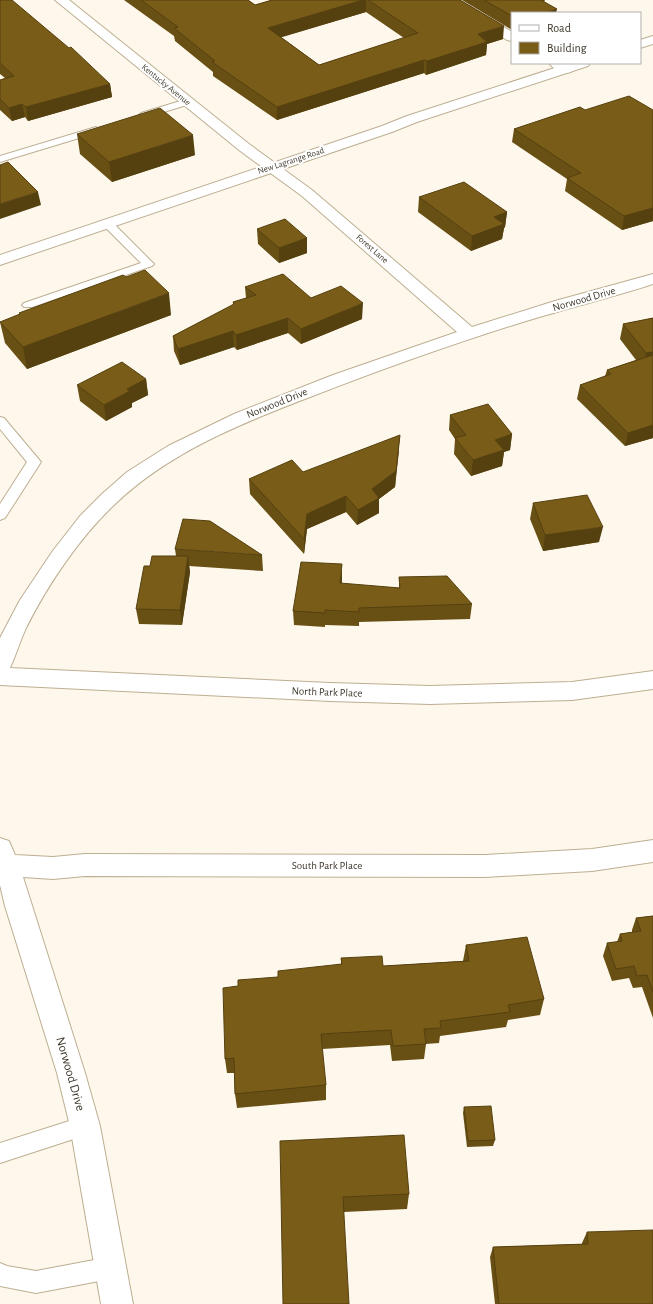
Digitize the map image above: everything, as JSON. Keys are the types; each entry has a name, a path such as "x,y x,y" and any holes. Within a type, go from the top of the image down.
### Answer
{"street":[{"name":"Kentucky Avenue","path":"61,0 187,102 273,168"},
{"path":"450,0 511,36"},
{"path":"641,44 653,40"},
{"name":"New Lagrange Road","path":"0,260 273,168 561,66 576,64"},
{"name":"Forest Lane","path":"273,168 307,193 470,334"},
{"name":"Norwood Drive","path":"0,666 8,643 30,600 73,536 92,514 134,477 152,465 212,431 262,409 345,377 470,334 561,305 653,279"},
{"name":"North Park Place","path":"0,676 330,692 430,695 572,691 653,680"},
{"name":"South Park Place","path":"2,860 53,868 85,864 485,866 592,860 653,851"},
{"name":"Norwood Drive","path":"2,860 15,891 18,906 71,1073 85,1126 117,1304"}],"lane":[{"path":"135,118 187,102"},
{"path":"0,159 105,127"},
{"path":"28,305 148,264 108,224"},
{"path":"0,421 34,462 0,515"},
{"path":"0,1153 85,1126"},
{"path":"0,1274 2,1276 36,1282 110,1268"}],"building":[{"path":"0,0 12,0 69,48 71,47 110,84 26,107 22,104 9,108 0,99 0,80 14,76 0,63"},
{"path":"141,0 248,0 255,5 272,0 363,0 268,28 319,65 418,33 368,0 460,0 504,26 478,34 487,42 427,61 424,60 277,107 212,62 215,61 174,28 178,27"},
{"path":"484,0 541,0 557,9 548,12 511,12 511,15"},
{"path":"629,96 653,110 653,208 624,216 567,178 581,173 514,129 580,107 585,110"},
{"path":"160,108 193,135 109,162 77,134"},
{"path":"8,162 38,192 0,204 0,165"},
{"path":"464,182 507,212 494,217 504,224 472,236 419,197"},
{"path":"285,219 307,238 279,248 257,229"},
{"path":"145,270 169,293 23,347 0,322 20,314 19,313 123,275 126,277"},
{"path":"283,274 311,298 341,286 363,303 301,329 288,318 236,335 233,331 178,349 173,336 234,304 233,302 256,295 245,287"},
{"path":"653,318 653,352 646,353 623,324"},
{"path":"653,355 653,425 628,433 580,385 611,374 607,370"},
{"path":"122,362 146,379 127,389 130,391 104,405 77,385"},
{"path":"488,404 512,434 495,440 504,450 473,460 455,438 466,435 450,415"},
{"path":"400,435 396,471 372,489 379,498 358,510 346,496 307,514 304,539 249,479 292,460 303,472"},
{"path":"587,495 603,527 545,535 533,503"},
{"path":"183,519 210,521 262,555 175,549"},
{"path":"152,556 188,556 180,610 136,609 144,566 150,566"},
{"path":"301,562 342,564 340,583 400,588 399,577 447,576 472,604 359,608 359,612 325,610 325,613 293,611"},
{"path":"653,916 653,992 647,975 637,976 634,966 616,969 607,943 622,941 620,934 641,931 636,918"},
{"path":"527,937 544,999 508,1005 510,1012 440,1021 441,1028 424,1029 426,1044 393,1046 391,1030 321,1034 326,1085 235,1094 234,1058 225,1059 223,988 238,986 238,980 278,977 278,971 342,964 341,958 382,956 383,966 469,961 466,945"},
{"path":"491,1106 495,1140 468,1141 464,1107"},
{"path":"404,1135 409,1194 343,1197 349,1304 283,1304 280,1141"},
{"path":"653,1230 653,1304 499,1304 493,1247 588,1244 587,1232"}]}
